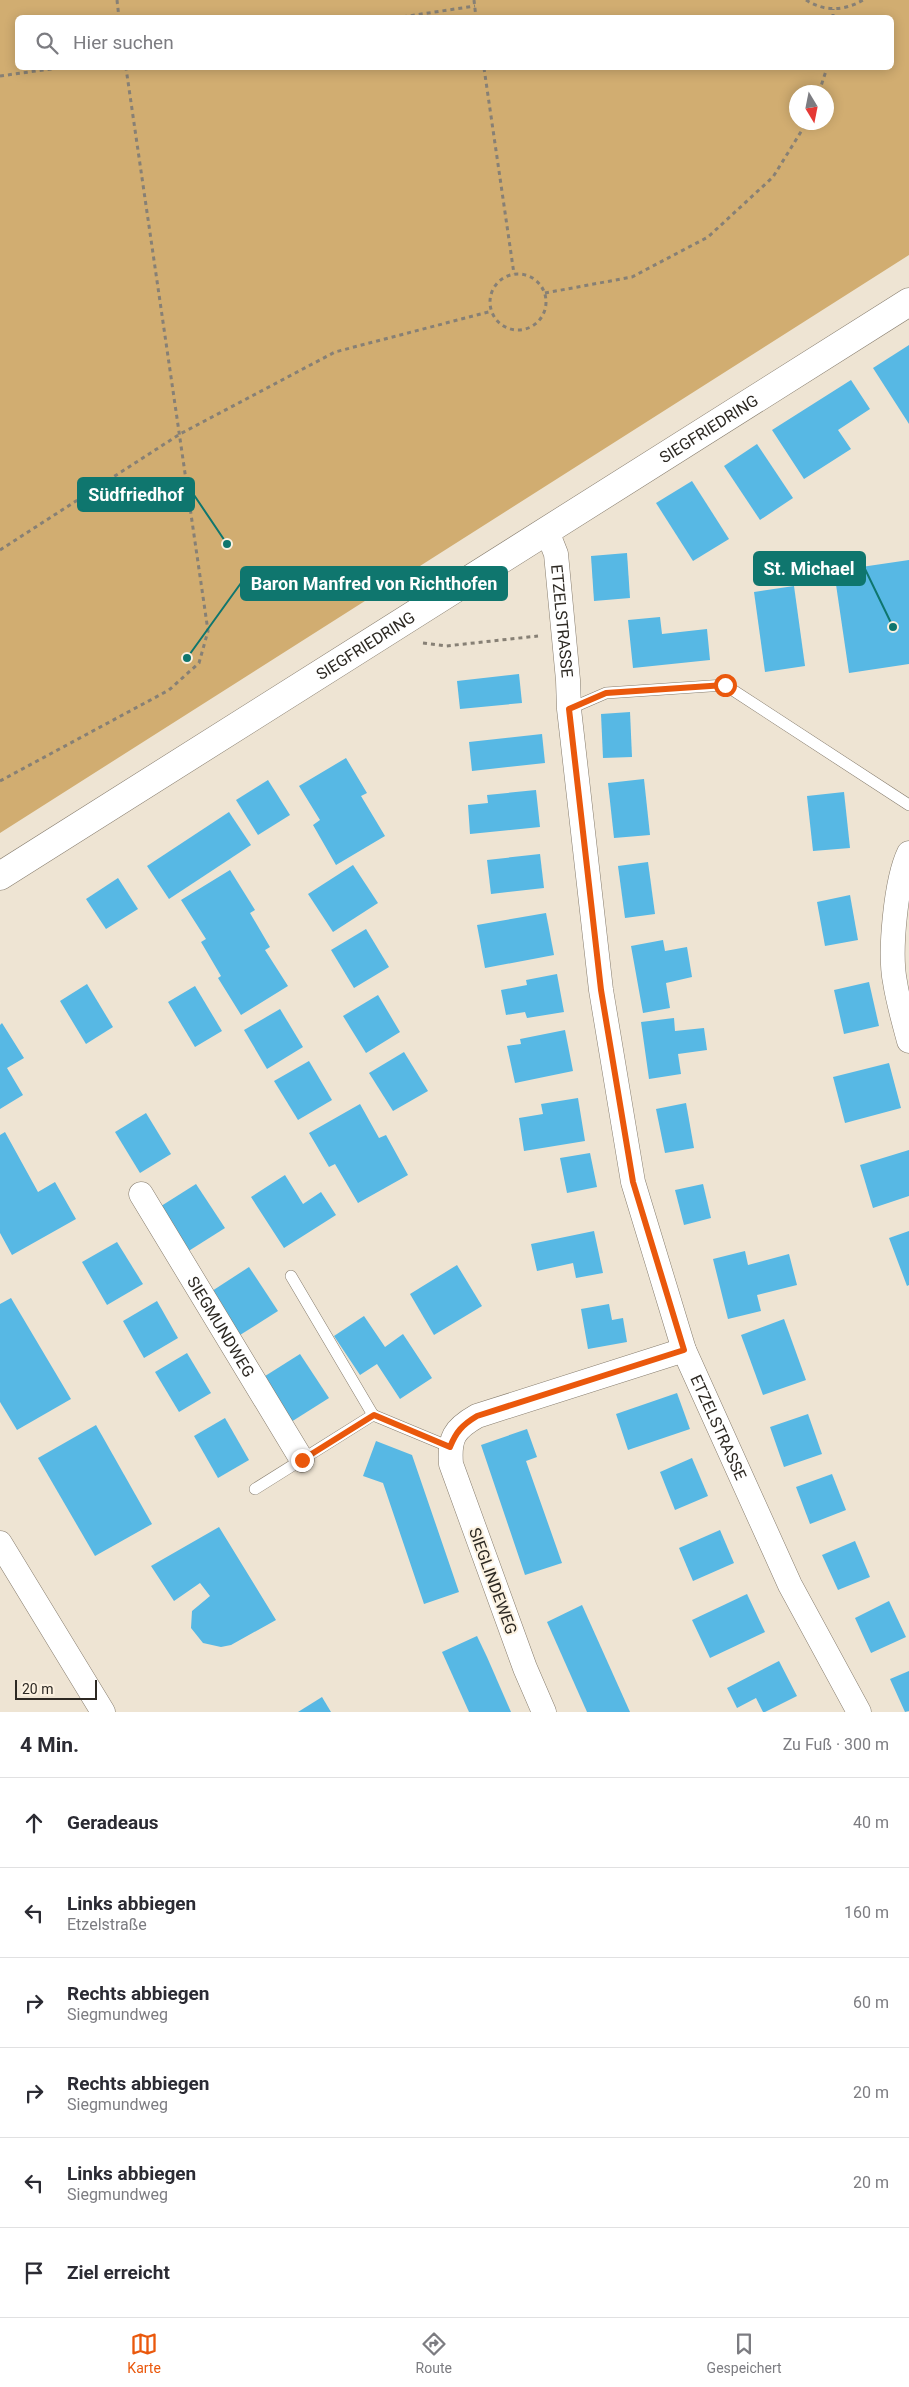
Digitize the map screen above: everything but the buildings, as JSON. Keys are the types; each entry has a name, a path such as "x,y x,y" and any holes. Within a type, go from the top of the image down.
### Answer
{"main road":[{"name":"SIEGFRIEDRING","path":"0,876 909,302"}],"street":[{"name":"ETZELSTRASSE","path":"547,530 556,554 569,709 601,990 633,1182 684,1350 790,1585 859,1712"},
{"path":"909,853 903,866 894,932 894,980 909,1041"},
{"name":"SIEGMUNDWEG","path":"141,1194 302,1460"},
{"path":"450,1447 456,1432 464,1424 477,1416 684,1350"},
{"name":"SIEGLINDEWEG","path":"450,1447 451,1464 458,1487 525,1668 544,1712"},
{"path":"0,1544 103,1712"}],"lane":[{"path":"569,709 606,693 725,685 909,805"},
{"path":"291,1276 374,1415 450,1447"},
{"path":"255,1489 374,1415"}],"path":[{"path":"117,0 119,15"},
{"path":"474,0 476,15"},
{"path":"806,0 815,6 833,10 851,7 863,0"},
{"path":"416,15 475,6"},
{"path":"833,10 833,15"},
{"path":"0,76 44,70"},
{"path":"0,781 170,690 199,663 208,631 126,70"},
{"path":"484,70 514,274"},
{"path":"821,85 826,70"},
{"path":"545,293 632,277 708,237 774,177 802,130"},
{"path":"514,274 533,278 541,285 545,293 546,304 543,315 536,323 527,328 516,330 506,326 497,320 492,310 490,301 497,283 505,277 514,274"},
{"path":"0,550 180,434 335,352 492,310"},
{"path":"421,643 446,646 564,634"}],"shaded area":[{"path":"0,0 909,0 909,255 0,833"}],"place":[{"name":"Südfriedhof","path":"227,544"},
{"name":"St. Michael","path":"893,627"},
{"name":"Baron Manfred von Richthofen","path":"187,658"}],"route":[{"path":"302,1460 374,1415 450,1447 456,1432 464,1424 477,1416 684,1350 633,1182 601,990 569,709 606,693 725,685"}]}
